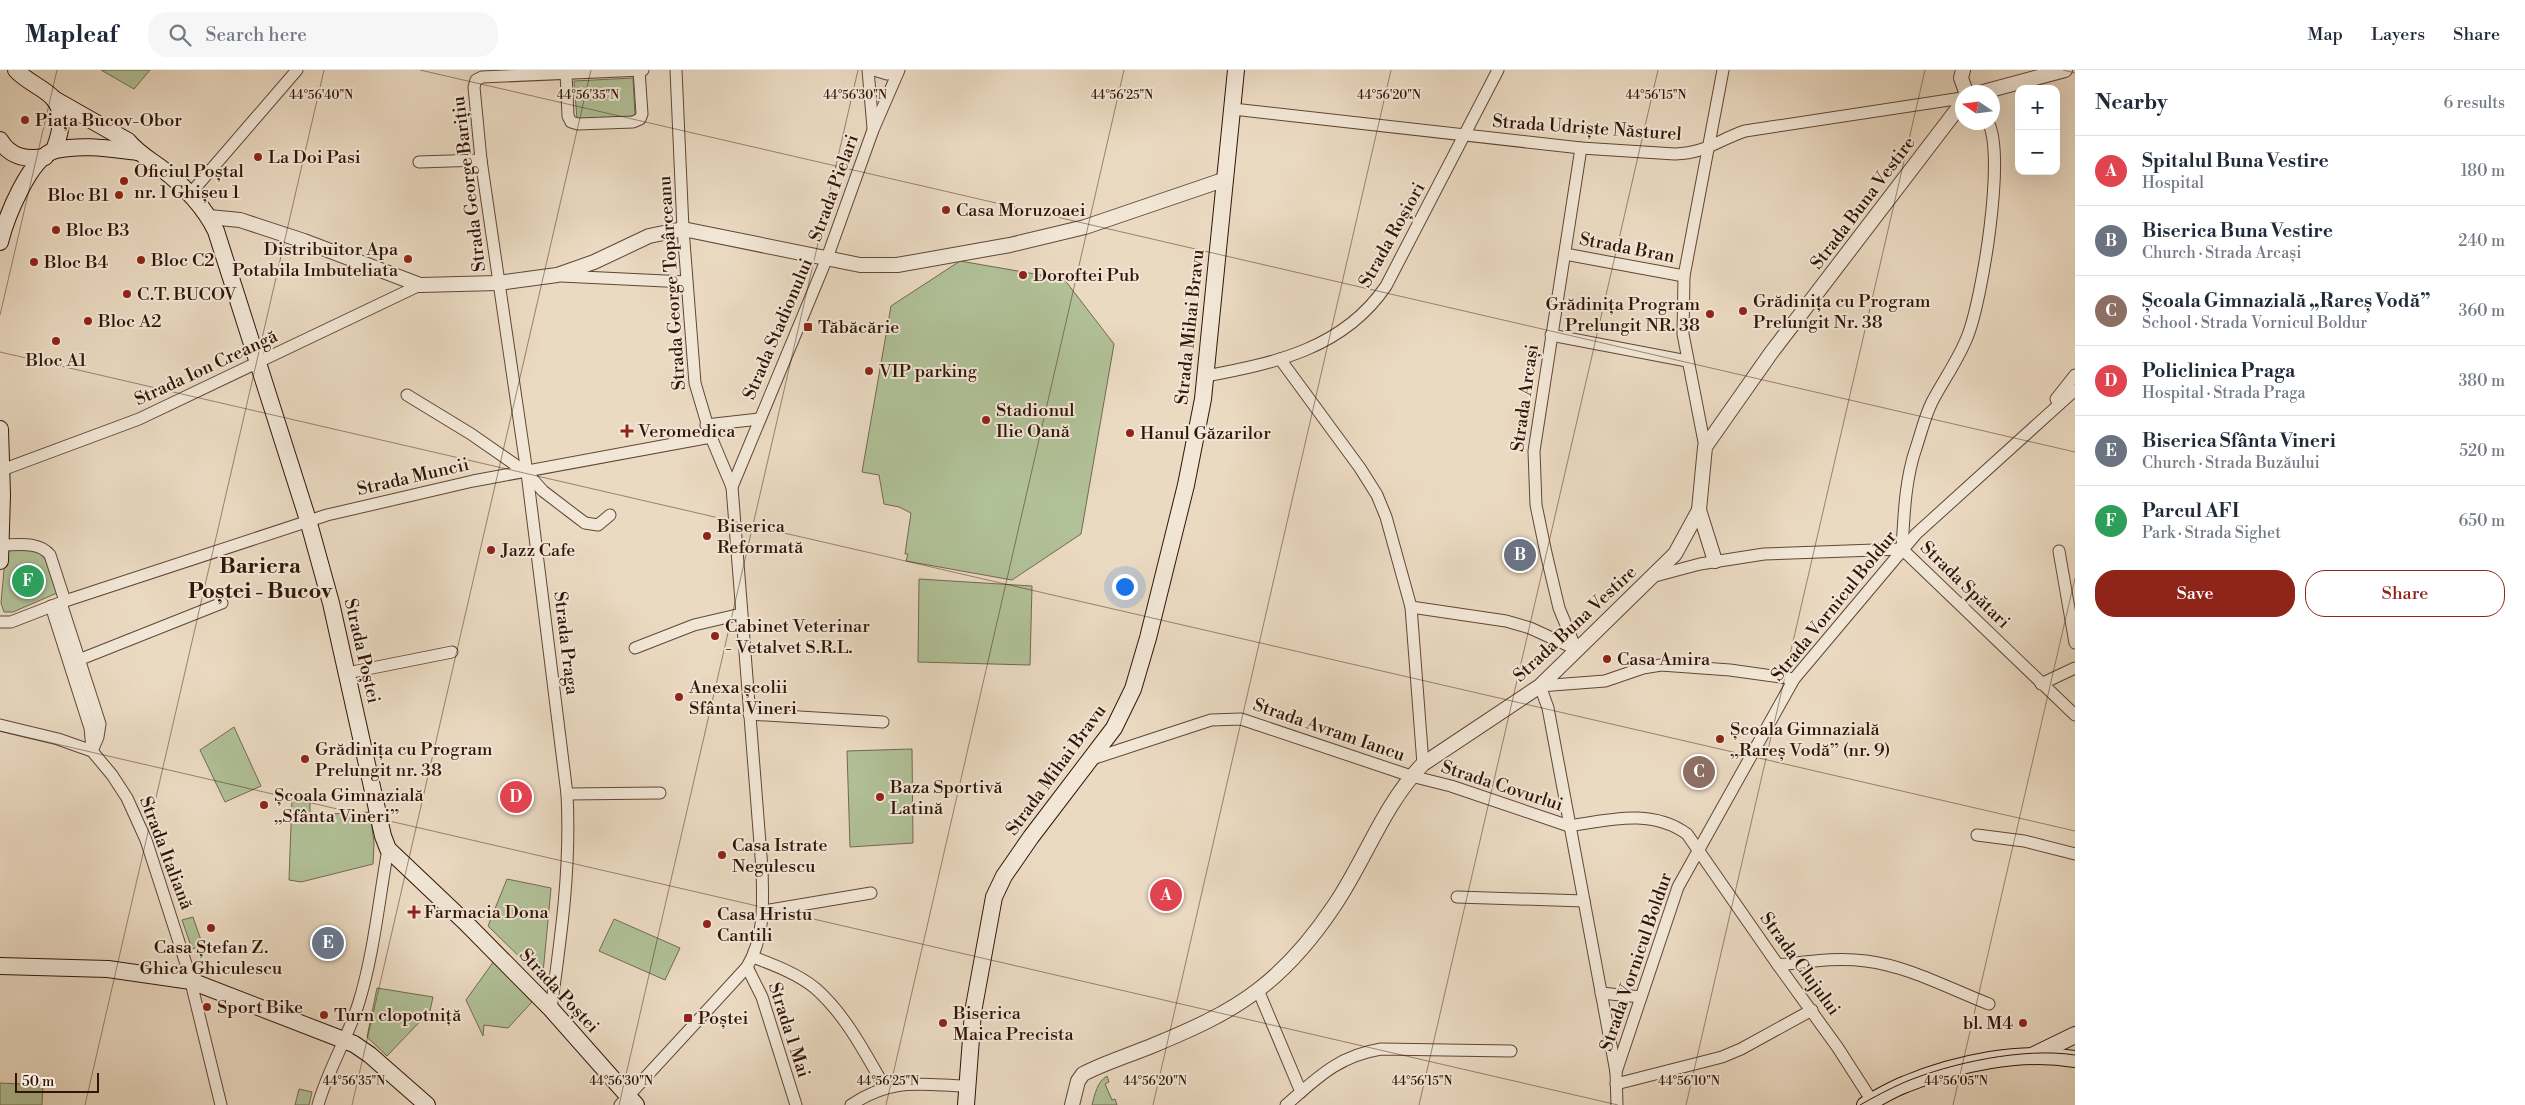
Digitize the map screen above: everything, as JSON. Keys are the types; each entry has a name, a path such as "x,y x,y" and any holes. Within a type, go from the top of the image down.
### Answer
{"main road":[{"name":"Strada Poștei","path":"16,70 24,78 54,98 121,135 137,152 160,168 190,194 209,217 223,249 257,364 308,520 336,621 383,836 388,848 551,1009 628,1102"},
{"name":"Strada Mihai Bravu","path":"966,1105 973,1012 994,897 1004,876 1031,837 1092,759 1125,708 1140,666 1186,485 1199,423 1206,376 1236,70"},
{"path":"0,242 11,205 24,183 50,154 61,129 60,116 54,98"},
{"name":"Strada Poștei","path":"0,140 16,156 34,159 50,154 99,148 137,152"},
{"path":"0,429 1,553"},
{"path":"0,966 108,969 192,982 343,1040 370,1055 427,1105"},
{"path":"2027,1057 2057,1045 2075,1035"},
{"path":"1869,1103 1903,1085 1952,1069 2027,1057 2075,1059"}],"street":[{"path":"190,194 297,70"},
{"path":"566,73 568,116 571,122 578,124 633,122 638,121 642,114 639,70"},
{"path":"545,72 644,70"},
{"name":"Strada George Topârceanu","path":"676,70 686,282 695,383 706,425 732,487"},
{"name":"Strada Pielari","path":"827,258 873,130 868,70"},
{"path":"874,70 887,74 899,70"},
{"path":"873,130 899,70"},
{"name":"Strada Roșiori","path":"1206,376 1280,359 1335,335 1356,322 1374,304 1386,286 1498,70"},
{"path":"1705,447 1683,334 1684,276 1723,70"},
{"path":"1963,70 1962,78 1964,85"},
{"path":"2000,87 2065,70"},
{"name":"Strada George Barițiu","path":"498,283 481,160 474,95 476,80 482,77 545,72"},
{"name":"Strada Udriște Năsturel","path":"1233,109 1580,148 1690,154 1708,149 1730,136 1745,131 1955,99"},
{"name":"Strada Buna Vestire","path":"1072,1105 1078,1081 1083,1074 1097,1066 1198,1026 1258,990 1300,949 1334,906 1383,815 1411,776 1423,764 1540,686 1576,649 1655,576 1675,554 1699,510 1705,447 1771,353 1955,112"},
{"path":"1902,549 1908,478 1915,450 1932,402 1956,363 1968,337 1977,302 1990,221 1994,166 1993,143 1990,130"},
{"name":"Strada Arcași","path":"1576,649 1560,608 1538,515 1534,478 1537,421 1565,254 1580,148"},
{"path":"419,162 481,160"},
{"path":"558,275 594,262 649,236 683,229 860,265 887,266 1010,245 1084,227 1226,179"},
{"path":"209,217 240,220 304,241 420,285 498,283 558,275 686,282"},
{"name":"Strada Bran","path":"1565,254 1684,276"},
{"name":"Strada Stadionului","path":"628,1102 747,967 753,957 760,936 764,910 732,487 827,258"},
{"name":"Strada Praga","path":"498,283 527,473 568,794 570,841 568,876 551,1009"},
{"name":"Strada Ion Creangă","path":"1,470 138,419 420,285"},
{"path":"1551,335 1687,361"},
{"path":"1280,359 1327,421 1377,495 1394,540 1412,607 1423,764"},
{"name":"Strada Vornicul Boldur","path":"2039,420 2075,375"},
{"name":"Strada Vornicul Boldur","path":"1616,1072 1668,910 1699,848 1794,679 1902,549 2039,420 2075,390"},
{"path":"407,395 470,434 527,473 542,491 586,523 598,525 610,515"},
{"path":"706,425 759,419"},
{"name":"Strada Muncii","path":"0,622 12,622 59,604 308,520 474,481 527,473 711,438"},
{"path":"1699,510 1715,561"},
{"path":"1,553 39,546 50,555 59,604 90,728 92,751"},
{"name":"Strada Spătari","path":"1655,576 1715,561 1764,554 1902,549 2075,715"},
{"path":"2058,551 2075,643"},
{"path":"81,659 222,603"},
{"path":"59,604 81,659 100,724 98,737 92,751"},
{"path":"1412,607 1506,621 1530,628 1576,649"},
{"path":"635,648 694,625 741,614"},
{"path":"347,673 452,652"},
{"path":"1569,826 1548,708 1540,686 1604,681 1643,668 1661,665 1730,670 1794,679"},
{"path":"2042,684 2075,668"},
{"path":"749,714 884,722"},
{"name":"Strada Avram Iancu","path":"1092,759 1157,736 1226,718 1253,722 1411,776"},
{"path":"0,726 58,739 92,751"},
{"name":"Strada Italiană","path":"92,751 112,775 127,798 146,840 192,982 221,1105"},
{"name":"Strada Covurlui","path":"1411,776 1451,786 1569,826 1616,1072 1617,1105"},
{"path":"568,794 660,793"},
{"name":"Strada Clujului","path":"1569,826 1629,817 1643,817 1676,826 1687,834 1699,848 1778,965 1812,1010 1869,1103"},
{"path":"1977,835 2024,841 2075,854"},
{"path":"318,1105 354,1016 363,986 388,848"},
{"path":"764,910 870,893"},
{"path":"1457,897 1584,902"},
{"path":"753,957 799,978 825,998 859,1044 884,1086"},
{"path":"1778,965 1824,960 1867,960 1908,971 1989,1004"},
{"name":"Strada 1 Mai","path":"747,967 762,997 796,1105"},
{"path":"1258,990 1300,1092"},
{"path":"1601,993 1641,997"},
{"path":"1616,1084 1722,1057 1741,1049 1812,1010"},
{"path":"1286,1105 1334,1065 1362,1052 1381,1049 1511,1051"},
{"path":"851,1105 884,1086 913,1084 966,1086"}],"green space":[{"path":"101,70 150,70 134,89"},
{"path":"633,78 635,116 577,119 574,81"},
{"name":"Stadionul Ilie Oană","path":"960,261 1064,279 1114,344 1081,534 1012,580 906,561 908,554 905,554 911,513 899,507 884,504 879,475 862,472 891,306"},
{"path":"6,549 29,549 43,553 57,593 13,612 4,612 1,603"},
{"path":"919,579 1032,586 1030,665 918,662"},
{"path":"234,727 261,786 225,802 200,750"},
{"name":"Baza Sportivă Latină","path":"912,749 913,843 850,847 847,751"},
{"path":"292,798 310,799 310,815 370,812 374,843 373,864 301,882 289,880"},
{"path":"507,879 551,888 543,973 541,975 537,974 488,926"},
{"path":"193,917 203,946 192,949 182,920"},
{"path":"614,919 680,948 665,980 599,951"},
{"path":"494,961 532,1002 508,1028 484,1025 483,1036 466,1000"},
{"path":"377,988 433,997 430,1011 387,1056 367,1037"},
{"path":"1107,1076 1109,1082 1105,1084 1112,1100 1115,1099 1117,1105 1092,1105 1099,1085"},
{"path":"0,1083 43,1085 42,1105 0,1105"},
{"path":"299,1089 312,1092 309,1105 295,1105"}],"tram line":[{"path":"1860,1105 1905,1082 1966,1063 1988,1058 2033,1053 2075,1055"}],"place":[{"name":"Piața Bucov-Obor","path":"25,120"},
{"name":"La Doi Pasi","path":"258,157"},
{"name":"Oficiul Poștal nr. 1 Ghișeu 1","path":"124,181"},
{"name":"Bloc B1","path":"119,195"},
{"name":"Casa Moruzoaei","path":"946,210"},
{"name":"Bloc B3","path":"56,230"},
{"name":"Distribuitor Apa Potabila Imbuteliata","path":"408,259"},
{"name":"Bloc C2","path":"141,260"},
{"name":"Bloc B4","path":"34,262"},
{"name":"Doroftei Pub","path":"1023,275"},
{"name":"C.T. BUCOV","path":"127,294"},
{"name":"Grădinița cu Program Prelungit Nr. 38","path":"1743,311"},
{"name":"Grădinița Program Prelungit NR. 38","path":"1710,314"},
{"name":"Bloc A2","path":"88,321"},
{"name":"Tăbăcărie","path":"808,327"},
{"name":"Bloc A1","path":"56,341"},
{"name":"VIP parking","path":"869,371"},
{"name":"Stadionul Ilie Oană","path":"986,420"},
{"name":"Veromedica","path":"627,431"},
{"name":"Hanul Găzarilor","path":"1130,433"},
{"name":"Biserica Reformată","path":"707,536"},
{"name":"Jazz Cafe","path":"491,550"},
{"name":"Biserica Buna Vestire","path":"1520,555"},
{"name":"Parcul AFI","path":"28,581"},
{"name":"Cabinet Veterinar - Vetalvet S.R.L.","path":"715,636"},
{"name":"Casa Amira","path":"1607,659"},
{"name":"Anexa școlii Sfânta Vineri","path":"679,697"},
{"name":"Școala Gimnazială „Rareș Vodă” (nr. 9)","path":"1720,739"},
{"name":"Grădinița cu Program Prelungit nr. 38","path":"305,759"},
{"name":"Școala Gimnazială „Rareș Vodă”","path":"1699,772"},
{"name":"Policlinica Praga","path":"516,797"},
{"name":"Baza Sportivă Latină","path":"880,797"},
{"name":"Școala Gimnazială ,,Sfânta Vineri”","path":"264,805"},
{"name":"Casa Istrate Negulescu","path":"722,855"},
{"name":"Spitalul Buna Vestire","path":"1166,895"},
{"name":"Farmacia Dona","path":"414,912"},
{"name":"Casa Hristu Cantili","path":"707,924"},
{"name":"Casa Ștefan Z. Ghica Ghiculescu","path":"211,928"},
{"name":"Biserica Sfânta Vineri","path":"328,943"},
{"name":"Sport Bike","path":"207,1007"},
{"name":"Turn clopotniță","path":"324,1015"},
{"name":"Poștei","path":"688,1018"},
{"name":"Biserica Maica Precista","path":"943,1023"},
{"name":"bl. M4","path":"2023,1023"}],"district":[{"name":"Bariera Poștei - Bucov","path":"260,578"}]}
